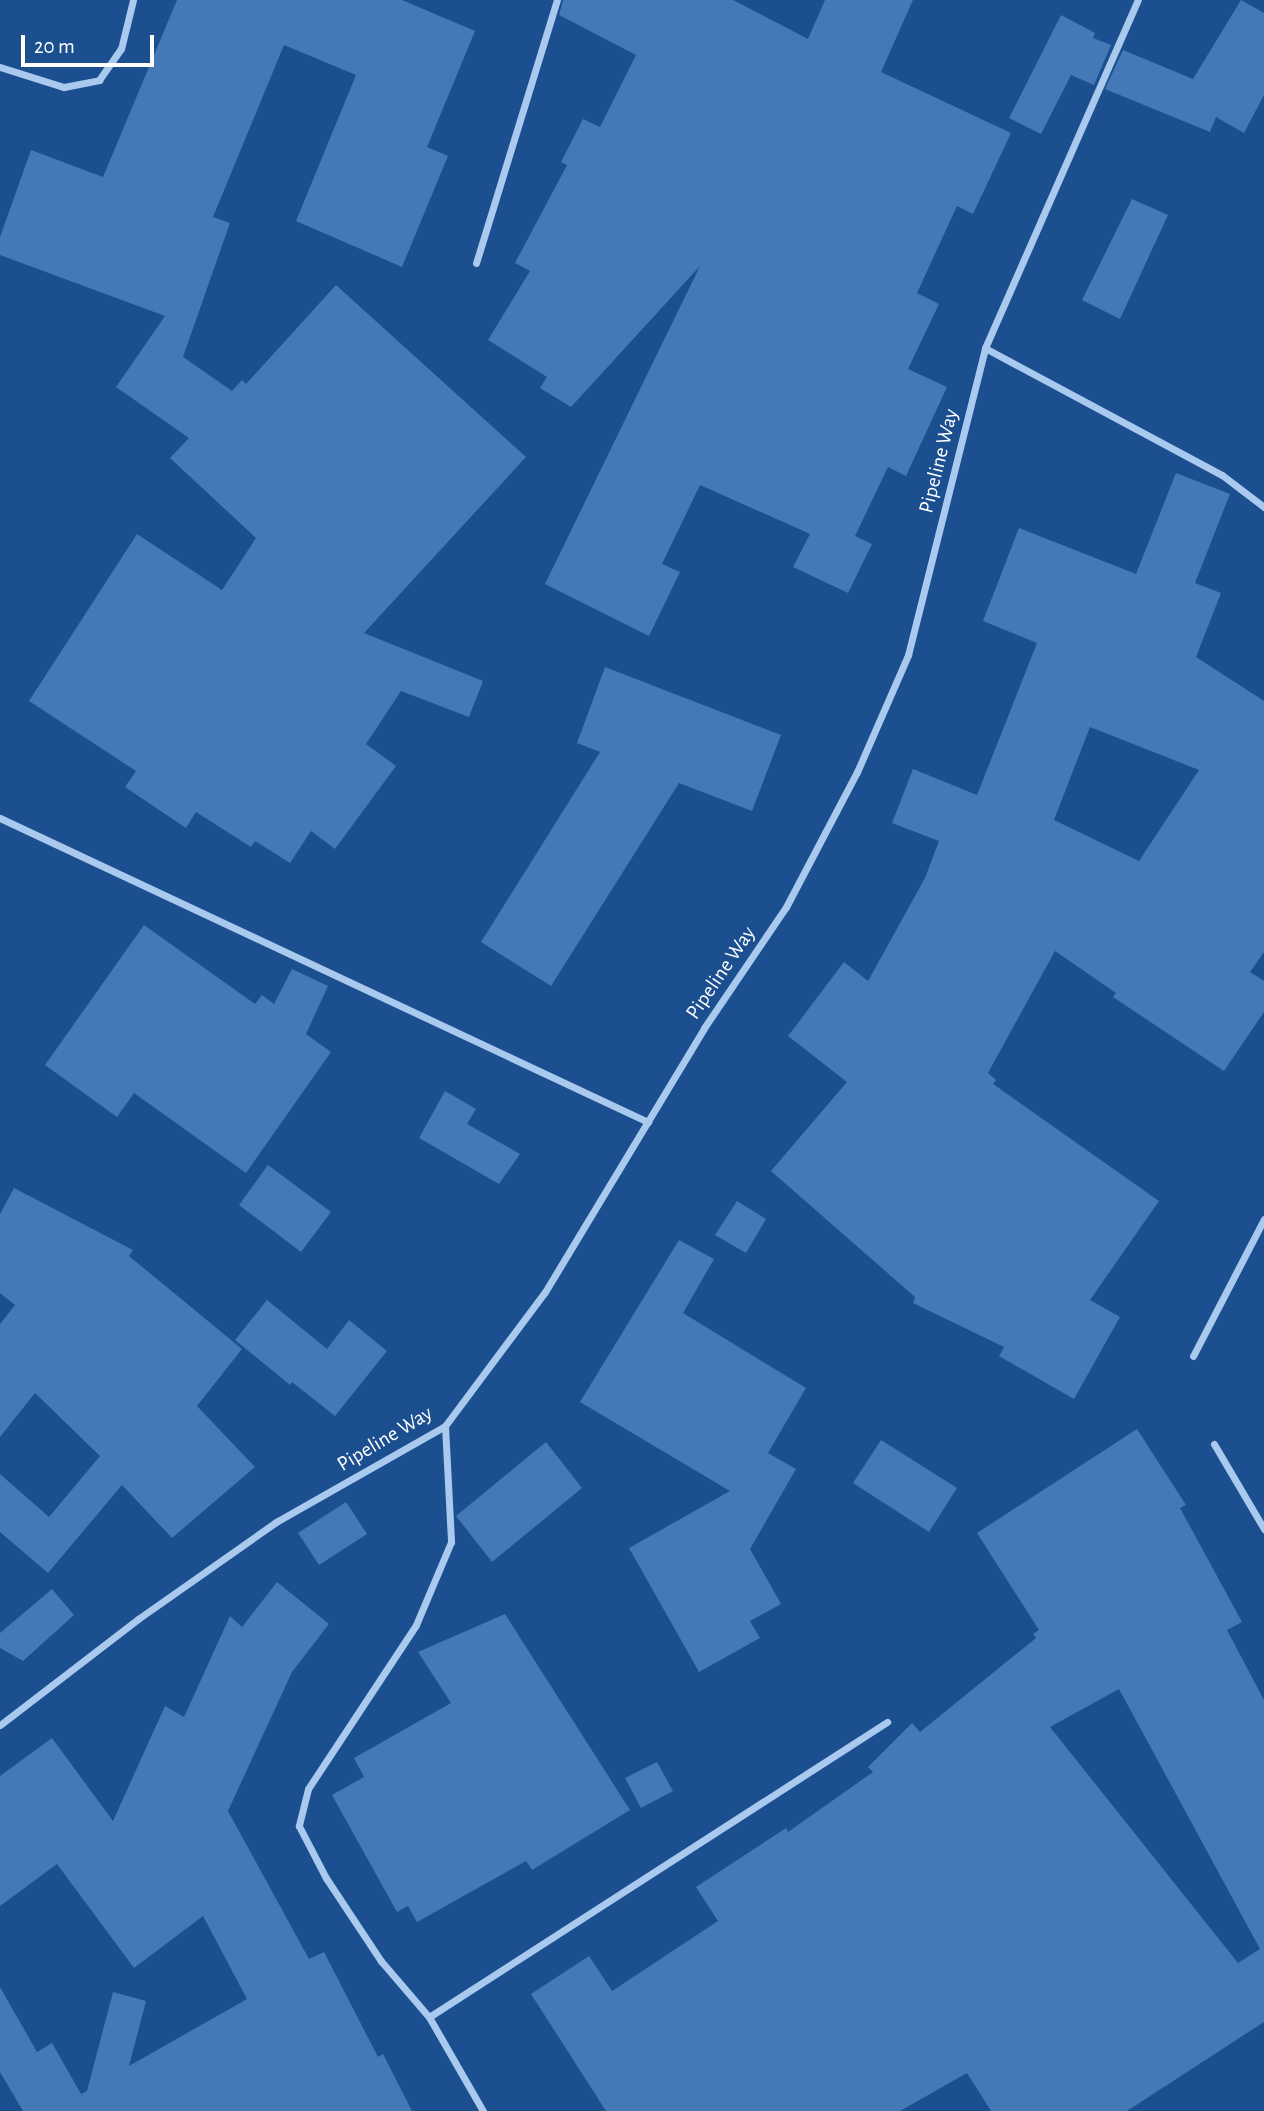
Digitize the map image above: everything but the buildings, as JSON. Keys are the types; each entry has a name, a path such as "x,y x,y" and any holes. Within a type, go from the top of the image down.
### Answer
{"street":[{"path":"0,67 64,87 99,80 121,50 133,0"},
{"path":"476,263 557,0"},
{"name":"Pipeline Way","path":"0,1725 138,1619 276,1522 445,1426 545,1292 704,1028 786,907 867,749 908,655 985,348 1138,0"},
{"path":"985,348 1222,475 1264,507"},
{"path":"0,818 648,1122"},
{"path":"1194,1356 1264,1219"},
{"path":"445,1426 451,1542 416,1625 308,1789 299,1826 326,1878 381,1961 429,2017 483,2111"},
{"path":"1214,1444 1264,1529"},
{"path":"429,2017 887,1722"}]}
